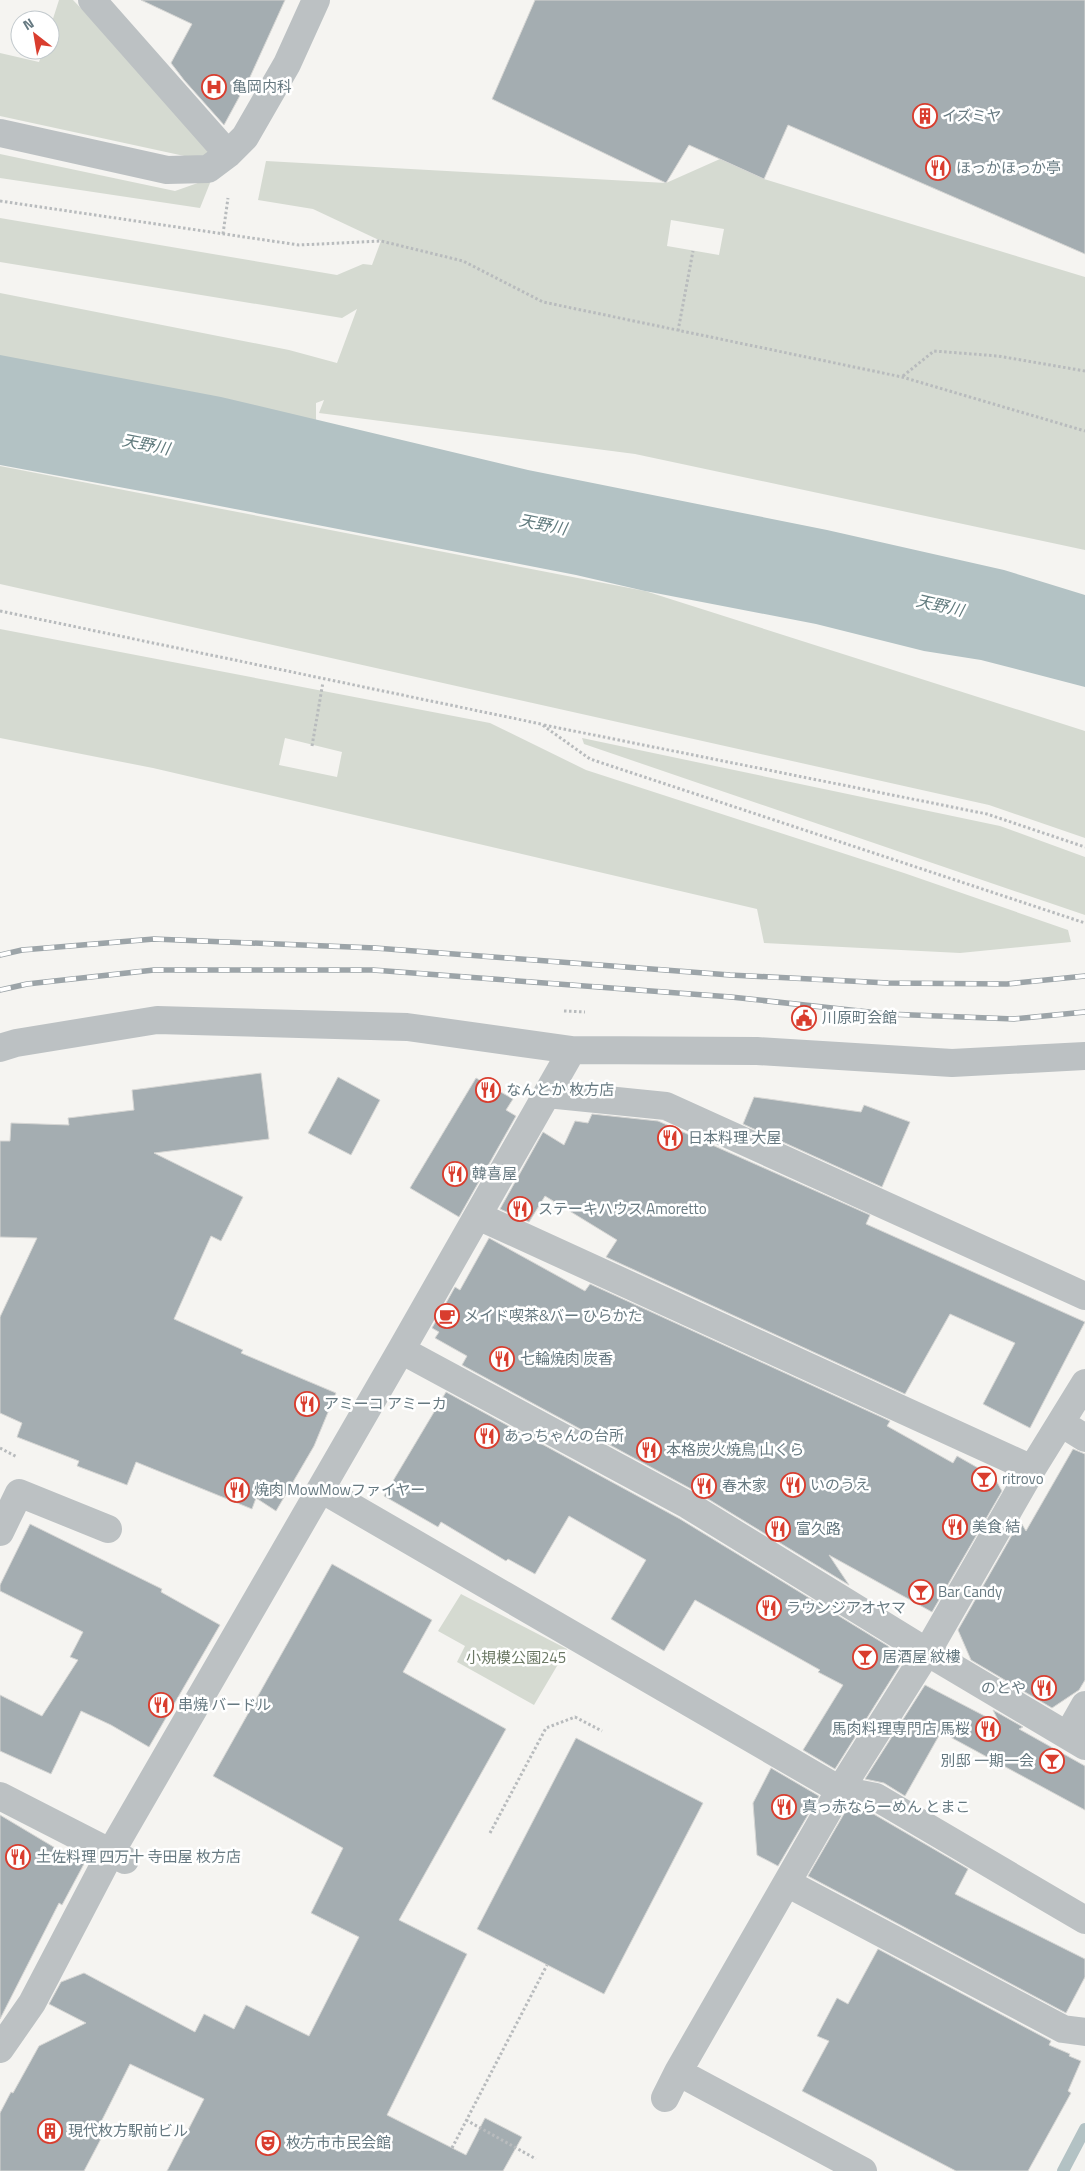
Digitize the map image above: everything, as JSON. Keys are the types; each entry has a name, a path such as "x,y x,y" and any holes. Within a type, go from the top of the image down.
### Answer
{"street":[{"path":"92,0 228,154"},
{"path":"0,133 167,170 208,169 228,154 245,137 287,64 316,0"},
{"path":"0,1048 16,1043 157,1020 407,1027 572,1050 757,1051 952,1063 1085,1056"},
{"path":"0,2049 32,2003 118,1856 321,1489 572,1050"},
{"path":"547,1094 666,1106 1085,1296"},
{"path":"478,1216 1032,1469"},
{"path":"401,1350 688,1505 1076,1741 1085,1706"},
{"path":"665,2098 678,2072 840,1790 927,1652 1032,1469 1085,1383"},
{"path":"1061,1423 1085,1438"},
{"path":"321,1489 840,1790 876,1797 1085,1920"},
{"path":"0,1532 20,1493 108,1529"},
{"path":"0,1796 118,1856"},
{"path":"787,1883 1063,2029 1085,2032"},
{"path":"678,2072 863,2171"}],"path":[{"path":"0,201 299,245 381,241 463,261 543,302 902,377 1085,432"},
{"path":"678,330 693,251"},
{"path":"902,377 934,351 998,356 1085,370"},
{"path":"0,611 541,724 988,814 1085,847"},
{"path":"312,746 323,682"},
{"path":"541,724 590,759 1085,923"},
{"path":"490,1833 546,1728 575,1717 602,1731"},
{"path":"452,2148 547,1965"},
{"path":"466,2120 536,2159"}],"green space":[{"path":"59,0 73,0 204,136 209,156 189,157 0,116 0,53 10,55 10,60 39,62 40,60 60,60 60,10 56,10"},
{"path":"0,154 175,191 212,178 200,208 0,178"},
{"path":"720,159 764,179 1085,277 1085,550 635,454 319,413 324,400 316,403 316,420 0,356 0,293 289,350 337,363 357,309 342,318 0,262 0,218 337,275 363,264 372,265 381,241 313,209 258,200 266,161 666,183","holes":["671,220 724,229 719,255 667,246"]},
{"path":"0,466 645,591 1085,731 1085,838 989,805 0,584"},
{"path":"0,629 490,723 586,770 904,873 1068,930 1071,942 960,953 764,943 757,909 153,768 0,738","holes":["285,738 342,752 337,777 279,765"]},
{"path":"582,738 1000,826 1085,857 1085,915 584,744"},
{"name":"小規模公園245","path":"461,1594 567,1649 534,1705 457,1662 465,1646 438,1631"}],"water":[{"name":"天野川","path":"0,355 221,397 528,470 827,530 1004,570 1085,595 1085,687 981,660 924,651 816,624 645,591 576,575 0,465"}],"building":[{"path":"141,0 285,0 250,77 224,125 171,63 192,24"},
{"name":"イズミヤ","path":"535,0 1085,0 1085,254 788,125 764,179 689,145 666,183 492,99"},
{"path":"261,1073 269,1139 154,1153 243,1197 221,1241 211,1236 174,1319 243,1350 241,1353 336,1393 314,1446 276,1511 256,1498 252,1509 136,1462 127,1485 77,1466 79,1461 17,1437 22,1423 0,1413 0,1317 37,1238 0,1237 0,1141 10,1141 11,1123 69,1125 68,1118 134,1110 132,1090"},
{"path":"338,1077 380,1100 351,1155 308,1133"},
{"path":"476,1078 513,1099 506,1110 516,1116 459,1217 410,1188"},
{"path":"754,1097 861,1112 864,1105 910,1122 882,1187 743,1124"},
{"path":"592,1114 658,1121 870,1215 866,1224 1085,1322 1030,1428 983,1404 1015,1343 950,1314 905,1394 606,1257 617,1240 545,1196 529,1222 500,1209 543,1132 564,1145 575,1121 588,1123"},
{"path":"489,1238 585,1291 590,1284 890,1421 887,1426 953,1463 957,1456 994,1477 1002,1491 932,1612 829,1555 849,1585 695,1491 462,1365 467,1356 435,1338 439,1332 432,1328 455,1287 460,1290"},
{"path":"446,1392 680,1519 888,1646 900,1665 835,1769 803,1750 843,1685 818,1672 820,1670 695,1600 664,1651 611,1619 646,1560 569,1516 535,1574 508,1559 506,1561 441,1522 438,1527 384,1496"},
{"path":"1073,1449 1085,1454 1085,1680 1079,1690 1052,1708 971,1660 958,1630 1020,1521 1026,1531"},
{"path":"30,1524 162,1589 161,1592 220,1625 149,1747 111,1725 81,1711 51,1774 0,1751 0,1695 42,1716 78,1660 70,1657 83,1632 0,1591 0,1585"},
{"path":"332,1564 432,1620 403,1672 506,1729 399,1920 467,1954 387,2115 466,2155 485,2118 522,2137 503,2171 167,2171 204,2099 130,2064 97,2130 104,2133 84,2171 0,2171 0,2113 11,2092 13,2093 39,2046 86,2023 49,2004 61,1982 84,1973 195,2032 204,2014 234,2029 246,2005 309,2036 359,1937 311,1913 343,1848 213,1776"},
{"path":"925,1685 1000,1724 993,1710 1023,1727 1019,1729 1085,1766 1085,1810 941,1732 905,1796 884,1783 865,1779"},
{"path":"576,1738 703,1803 604,1994 477,1929"},
{"path":"771,1768 819,1796 778,1866 757,1855 753,1803"},
{"path":"848,1807 870,1812 968,1869 955,1894 1085,1959 1085,1977 1066,2013 808,1876"},
{"path":"0,1815 57,1849 85,1862 62,1905 59,1903 0,2019"},
{"path":"878,1949 1051,2041 1049,2045 1081,2061 1068,2091 1071,2093 1028,2171 956,2171 802,2091 829,2041 817,2036 837,1998 848,2004"}],"waterway":[{"path":"1063,2171 1085,2129"}],"railway":[{"path":"0,955 22,950 154,939 375,948 730,975 888,983 1007,984 1085,976"},
{"path":"0,990 27,984 154,970 373,970 731,997 887,1014 1014,1019 1085,1012"}],"place":[{"name":"亀岡内科","path":"214,87"},
{"name":"イズミヤ","path":"925,116"},
{"name":"ほっかほっか亭","path":"938,168"},
{"name":"川原町会館","path":"804,1018"},
{"name":"なんとか 枚方店","path":"488,1090"},
{"name":"日本料理 大屋","path":"670,1138"},
{"name":"韓喜屋","path":"455,1174"},
{"name":"ステーキハウス Amoretto","path":"520,1209"},
{"name":"メイド喫茶&バー ひらかた","path":"447,1316"},
{"name":"七輪焼肉 炭香","path":"502,1359"},
{"name":"アミーコ アミーカ","path":"307,1404"},
{"name":"あっちゃんの台所","path":"487,1436"},
{"name":"本格炭火焼鳥 山くら","path":"649,1450"},
{"name":"ritrovo","path":"984,1479"},
{"name":"いのうえ","path":"793,1485"},
{"name":"春木家","path":"704,1486"},
{"name":"焼肉 MowMowファイヤー","path":"237,1490"},
{"name":"美食 結","path":"955,1527"},
{"name":"富久路","path":"778,1529"},
{"name":"Bar Candy","path":"921,1592"},
{"name":"ラウンジアオヤマ","path":"769,1608"},
{"name":"居酒屋 紋樓","path":"865,1657"},
{"name":"のとや","path":"1044,1688"},
{"name":"串焼 バードル","path":"161,1705"},
{"name":"馬肉料理専門店 馬桜","path":"988,1729"},
{"name":"別邸 一期一会","path":"1052,1761"},
{"name":"真っ赤ならーめん とまこ","path":"784,1807"},
{"name":"土佐料理 四万十 寺田屋 枚方店","path":"18,1857"},
{"name":"現代枚方駅前ビル","path":"50,2131"},
{"name":"枚方市市民会館","path":"268,2143"}]}
